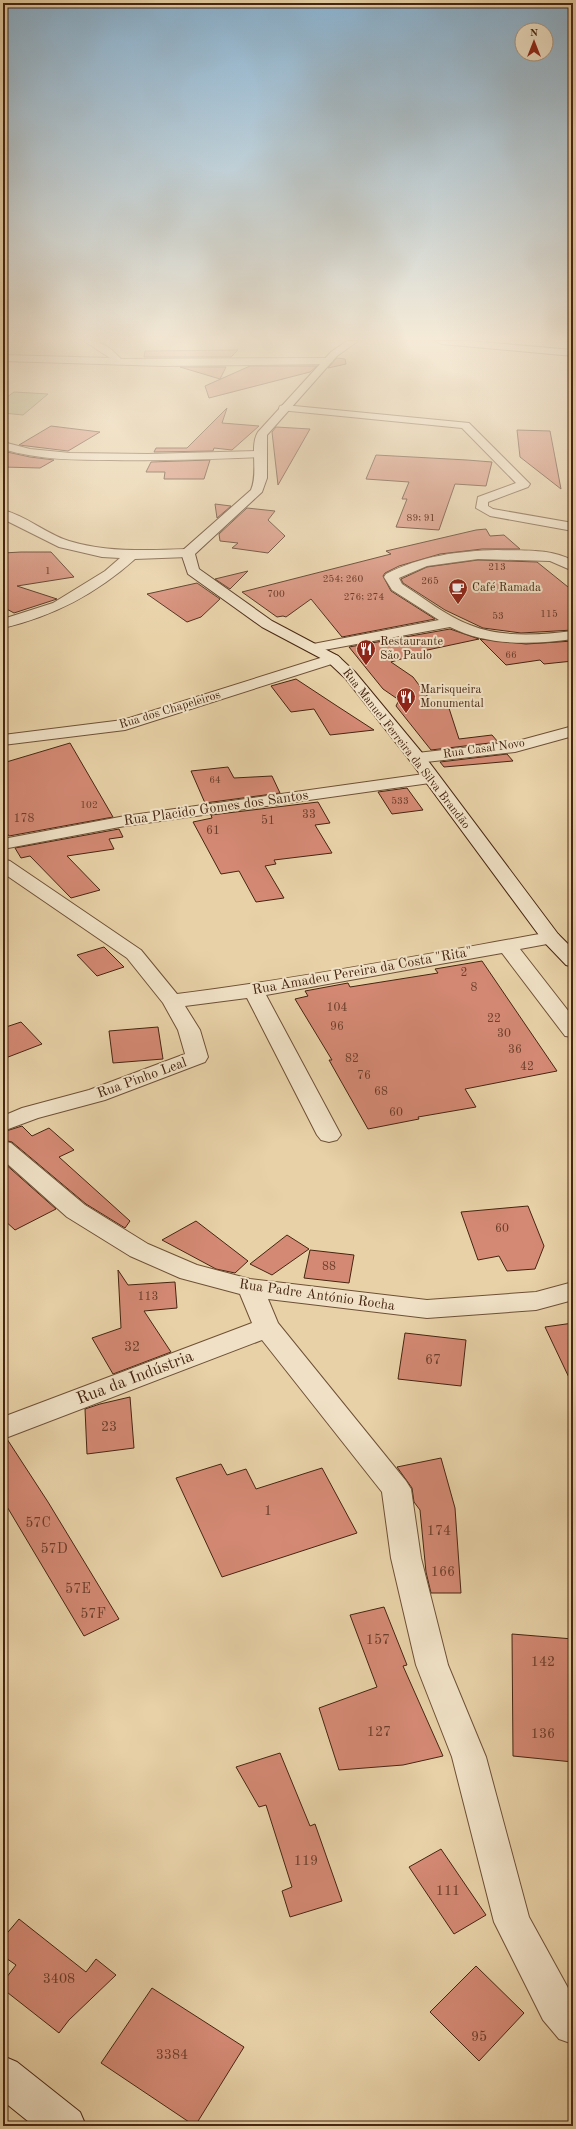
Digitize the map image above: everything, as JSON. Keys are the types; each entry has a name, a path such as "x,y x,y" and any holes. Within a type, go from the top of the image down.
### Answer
{"street":[{"path":"3,514 64,544 102,552 131,555 188,553 256,492 262,483 260,454 261,440"},
{"path":"481,440 524,484 482,500 482,508 490,512 573,527"},
{"path":"3,444 25,452 54,456 137,457 260,454"},
{"name":"Rua Manuel Ferreira da Silva Brandão","path":"188,553 193,571 267,624 333,659 350,675 417,758 551,938 573,961"},
{"path":"573,559 502,553 474,554 403,570 391,578 397,586 452,622 466,629 498,636 553,638 573,635"},
{"path":"3,624 58,606 110,574 131,555"},
{"path":"559,559 573,567"},
{"path":"313,648 452,622"},
{"name":"Rua dos Chapeleiros","path":"3,740 125,725 333,659"},
{"name":"Rua Casal Novo","path":"417,758 515,747 573,731"},
{"name":"Rua Placido Gomes dos Santos","path":"3,844 125,820 431,778"},
{"name":"Rua Pinho Leal","path":"3,865 134,954 172,1001 189,1030 197,1057 97,1095 30,1113 3,1124"},
{"name":"Rua Amadeu Pereira da Costa \"Rita\"","path":"172,1001 253,990 551,938"},
{"path":"506,945 573,1031"},
{"path":"253,990 329,1135"},
{"name":"Rua Padre António Rocha","path":"3,1148 76,1211 139,1250 189,1272 250,1288 427,1309 536,1301 573,1291"},
{"path":"250,1288 267,1326 396,1489 406,1558 432,1665 469,1757 512,1922 556,2007 573,2025"},
{"name":"Rua da Indústria","path":"3,1428 219,1347 267,1326"},
{"path":"3,2076 66,2126"}],"building":[{"path":"27,440 86,440 68,451 19,445"},
{"path":"195,440 243,440 232,450 214,448 213,451 154,452 156,448 187,448"},
{"path":"273,440 304,440 278,485"},
{"path":"518,440 552,440 561,489 520,457"},
{"path":"7,452 54,460 40,468 3,467 3,454"},
{"path":"376,455 492,462 486,486 455,484 439,530 396,527 407,499 402,499 409,482 366,479"},
{"path":"210,460 204,479 164,479 165,472 146,472 151,462"},
{"path":"215,504 231,506 217,518"},
{"path":"247,508 275,511 268,520 285,536 268,553 232,548 238,543 220,541 219,534"},
{"path":"486,529 490,536 504,535 520,549 482,549 440,554 399,566 385,573 383,576 391,591 435,619 342,637 311,599 286,617 277,617 242,592 391,554 386,551"},
{"path":"51,552 74,577 17,586 57,599 14,613 3,607 3,553"},
{"path":"478,560 537,562 573,591 573,630 521,633 483,628 445,610 403,583 401,579 427,567"},
{"path":"248,571 230,589 215,579"},
{"path":"197,583 220,599 201,617 187,622 147,594"},
{"path":"450,629 479,639 404,655 408,657 391,662 413,677 431,701 447,702 459,739 492,735 498,742 431,750 396,706 399,700 383,689 349,647"},
{"path":"480,639 526,644 573,641 573,661 544,664 540,660 506,665"},
{"path":"296,679 374,730 330,735 314,709 291,712 271,686"},
{"path":"70,743 113,817 9,836 3,827 3,763"},
{"path":"507,754 513,761 444,767 440,762"},
{"path":"228,767 234,778 272,776 280,793 205,803 191,771"},
{"path":"407,788 423,810 392,814 378,792"},
{"path":"318,802 330,823 315,825 332,853 274,860 276,864 265,866 284,898 256,902 239,871 221,874 193,822 212,818 211,815"},
{"path":"119,829 123,837 109,839 114,849 67,856 100,890 71,898 30,856 21,858 15,848"},
{"path":"104,947 124,967 97,976 77,955"},
{"path":"482,961 557,1071 465,1089 476,1107 418,1117 419,1119 368,1129 329,1060 332,1060 295,999 308,996 305,991 348,983 350,987 438,973 435,969"},
{"path":"21,1022 42,1044 3,1059 3,1028"},
{"path":"158,1027 163,1059 113,1063 109,1031"},
{"path":"22,1126 32,1136 49,1128 74,1150 59,1157 130,1221 125,1228 86,1204 12,1142 3,1140 3,1132"},
{"path":"3,1162 56,1209 15,1230 3,1219"},
{"path":"528,1206 544,1246 535,1269 507,1271 499,1256 478,1260 461,1212"},
{"path":"196,1221 248,1261 235,1273 216,1269 162,1240"},
{"path":"287,1235 309,1249 272,1275 250,1264"},
{"path":"310,1250 354,1255 349,1283 304,1278"},
{"path":"118,1270 128,1285 175,1282 177,1308 144,1311 171,1352 113,1374 92,1338 121,1328"},
{"path":"573,1323 573,1386 545,1327"},
{"path":"405,1333 466,1340 461,1386 398,1379"},
{"path":"130,1397 134,1448 87,1454 85,1409"},
{"path":"7,1439 48,1502 119,1619 84,1636 3,1500 3,1440"},
{"path":"441,1458 455,1508 461,1593 431,1593 426,1572 420,1510 414,1502 412,1488 397,1467"},
{"path":"221,1464 227,1475 246,1469 256,1489 322,1468 357,1533 222,1577 176,1478"},
{"path":"384,1607 407,1665 403,1666 443,1756 403,1765 339,1770 319,1708 377,1687 350,1615"},
{"path":"512,1634 573,1639 573,1762 513,1756"},
{"path":"280,1753 310,1826 315,1824 342,1901 290,1917 282,1891 292,1887 266,1805 259,1807 236,1767"},
{"path":"441,1849 486,1915 454,1934 409,1867"},
{"path":"19,1919 86,1972 96,1959 116,1975 69,2020 59,2033 3,1989 3,1982 16,1965 3,1956 3,1938"},
{"path":"476,1966 524,2013 479,2061 430,2012"},
{"path":"152,1988 244,2047 195,2126 101,2063"}],"place":[{"name":"Café Ramada","path":"458,605"},
{"name":"Restaurante São Paulo","path":"366,666"},
{"name":"Marisqueira Monumental","path":"406,714"}]}
